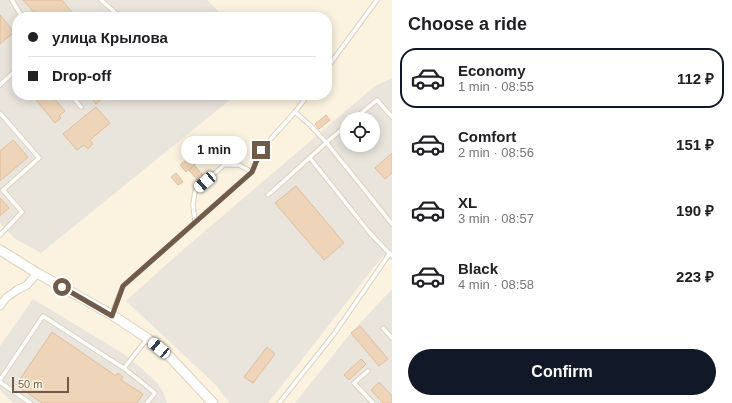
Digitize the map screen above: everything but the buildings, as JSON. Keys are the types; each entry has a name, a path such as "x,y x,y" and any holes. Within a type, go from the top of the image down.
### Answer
{"street":[{"path":"0,250 147,338 170,357 213,403"},
{"path":"0,306 6,298 27,285 37,273"}],"lane":[{"path":"12,0 19,12"},
{"path":"102,0 115,12"},
{"path":"332,61 377,0"},
{"path":"0,85 12,74"},
{"path":"75,100 81,107"},
{"path":"112,316 123,286 252,172 261,150 304,100"},
{"path":"362,112 377,100 392,117"},
{"path":"295,112 326,142 392,224"},
{"path":"0,113 39,158 3,190 22,212 0,235"},
{"path":"268,195 340,131"},
{"path":"280,403 334,334 391,255 369,232 310,158"},
{"path":"195,222 193,205 195,191 224,165 239,165 252,172"},
{"path":"30,403 0,381 43,316 124,368 155,393 147,403"},
{"path":"383,328 392,338"},
{"path":"124,368 147,338"},
{"path":"368,371 354,384 373,403"}],"shaded area":[{"path":"0,0 207,0 219,12 12,12 12,100 230,100 41,253 14,238 0,223"},
{"path":"392,78 392,260 382,257 268,403 230,403 215,384 126,301 177,255 340,116 340,152 380,152 380,112 345,112 375,86"},
{"path":"392,289 392,403 295,403 350,334"},
{"path":"33,299 122,353 157,383 163,392 167,403 13,403 0,390 0,346"}],"route":[{"path":"62,287 112,316 123,286 252,172 261,150"}]}
